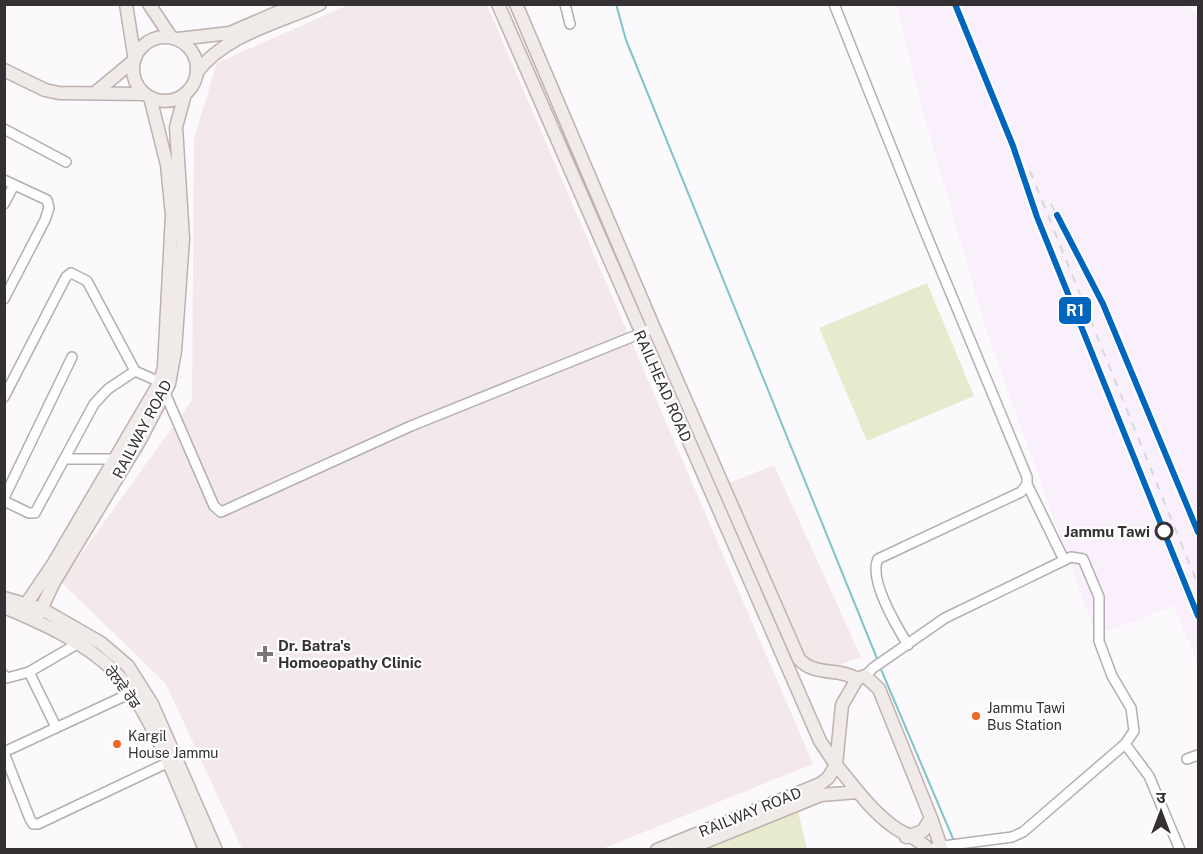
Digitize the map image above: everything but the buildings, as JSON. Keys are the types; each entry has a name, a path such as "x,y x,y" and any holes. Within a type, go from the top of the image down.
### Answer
{"main road":[{"path":"126,4 135,82 147,95 159,101 173,100 185,94 210,55 229,42 297,10"},
{"path":"149,4 174,38 192,51 197,72"},
{"path":"96,92 133,59 145,42 158,37 174,38 230,33 320,4"},
{"name":"RAILHEAD ROAD","path":"498,4 640,334 820,741 858,792 888,823 906,837 938,848"},
{"name":"RAILHEAD ROAD","path":"516,4 654,328 799,659 810,668 851,675 865,674"},
{"path":"4,70 45,90 59,93 96,92 147,95"},
{"name":"RAILWAY ROAD","path":"39,615 162,388 175,351 183,210 176,127 185,94"},
{"path":"23,608 52,566 114,459 162,388 172,215 167,165 147,95"},
{"path":"690,446 705,441"},
{"path":"4,598 101,643 115,653 135,675 152,704 216,849"},
{"path":"4,607 23,608"},
{"name":"ਰੇਲਵੇ ਰੋਡ","path":"39,615 116,672 131,693 167,762 205,849"},
{"path":"836,765 842,705 865,674 879,689 885,702 931,818 938,848"},
{"name":"RAILWAY ROAD","path":"657,849 765,812 820,784 828,778 836,765"},
{"path":"685,849 765,812 821,795 858,792"},
{"path":"906,837 923,831 931,818"}],"street":[{"path":"565,4 570,24"},
{"path":"834,4 924,229 1026,472 1027,484 1064,560"},
{"path":"4,129 66,162"},
{"path":"4,180 47,200 48,208 45,220 4,299"},
{"path":"4,204 14,185"},
{"path":"4,398 66,277 71,273 87,281 135,371 162,388 214,506 221,512 411,426 654,328"},
{"path":"72,357 4,500 29,513 35,513 94,404 108,389 135,371"},
{"path":"65,459 114,459"},
{"path":"908,645 877,581 874,566 878,559 1021,492 1027,484"},
{"path":"865,674 945,618 1064,560 1076,556 1083,559 1096,586 1099,640 1112,676 1131,708 1134,731 1125,744 1023,832 1012,837 938,848"},
{"path":"4,675 12,678 29,672 77,644"},
{"path":"29,672 56,727"},
{"path":"131,693 4,753 33,824 77,807 167,762"},
{"path":"1125,744 1149,776 1180,849"},
{"path":"1187,759 1198,755"}],"shaded area":[{"path":"1187,4 1198,16 1198,665 1174,606 1096,635 988,336 924,116 897,5"},
{"path":"348,5 487,5 813,764 602,849 242,849 166,684 61,582 192,400 194,138 217,63"},
{"path":"774,465 861,657 840,665 820,668 799,658 724,485"}],"green space":[{"path":"927,283 974,396 867,441 819,328"},
{"path":"797,807 807,849 692,850"}],"waterway":[{"path":"616,4 626,40 878,661"},
{"path":"880,667 954,841"}],"railway":[{"path":"955,4 1013,146 1037,217 1173,553"},
{"path":"1030,171 1198,585"},
{"path":"1051,204 1103,304 1198,532"}],"transit line":[{"name":"R1","path":"955,4 1013,146 1037,217 1198,616"},
{"name":"R1","path":"1057,215 1103,304 1198,532"}],"place":[{"name":"Jammu Tawi","path":"1164,531"},
{"name":"Dr. Batra's Homoeopathy Clinic","path":"265,654"},
{"name":"Jammu Tawi Bus Station","path":"976,716"},
{"name":"Kargil House Jammu","path":"117,744"}]}
